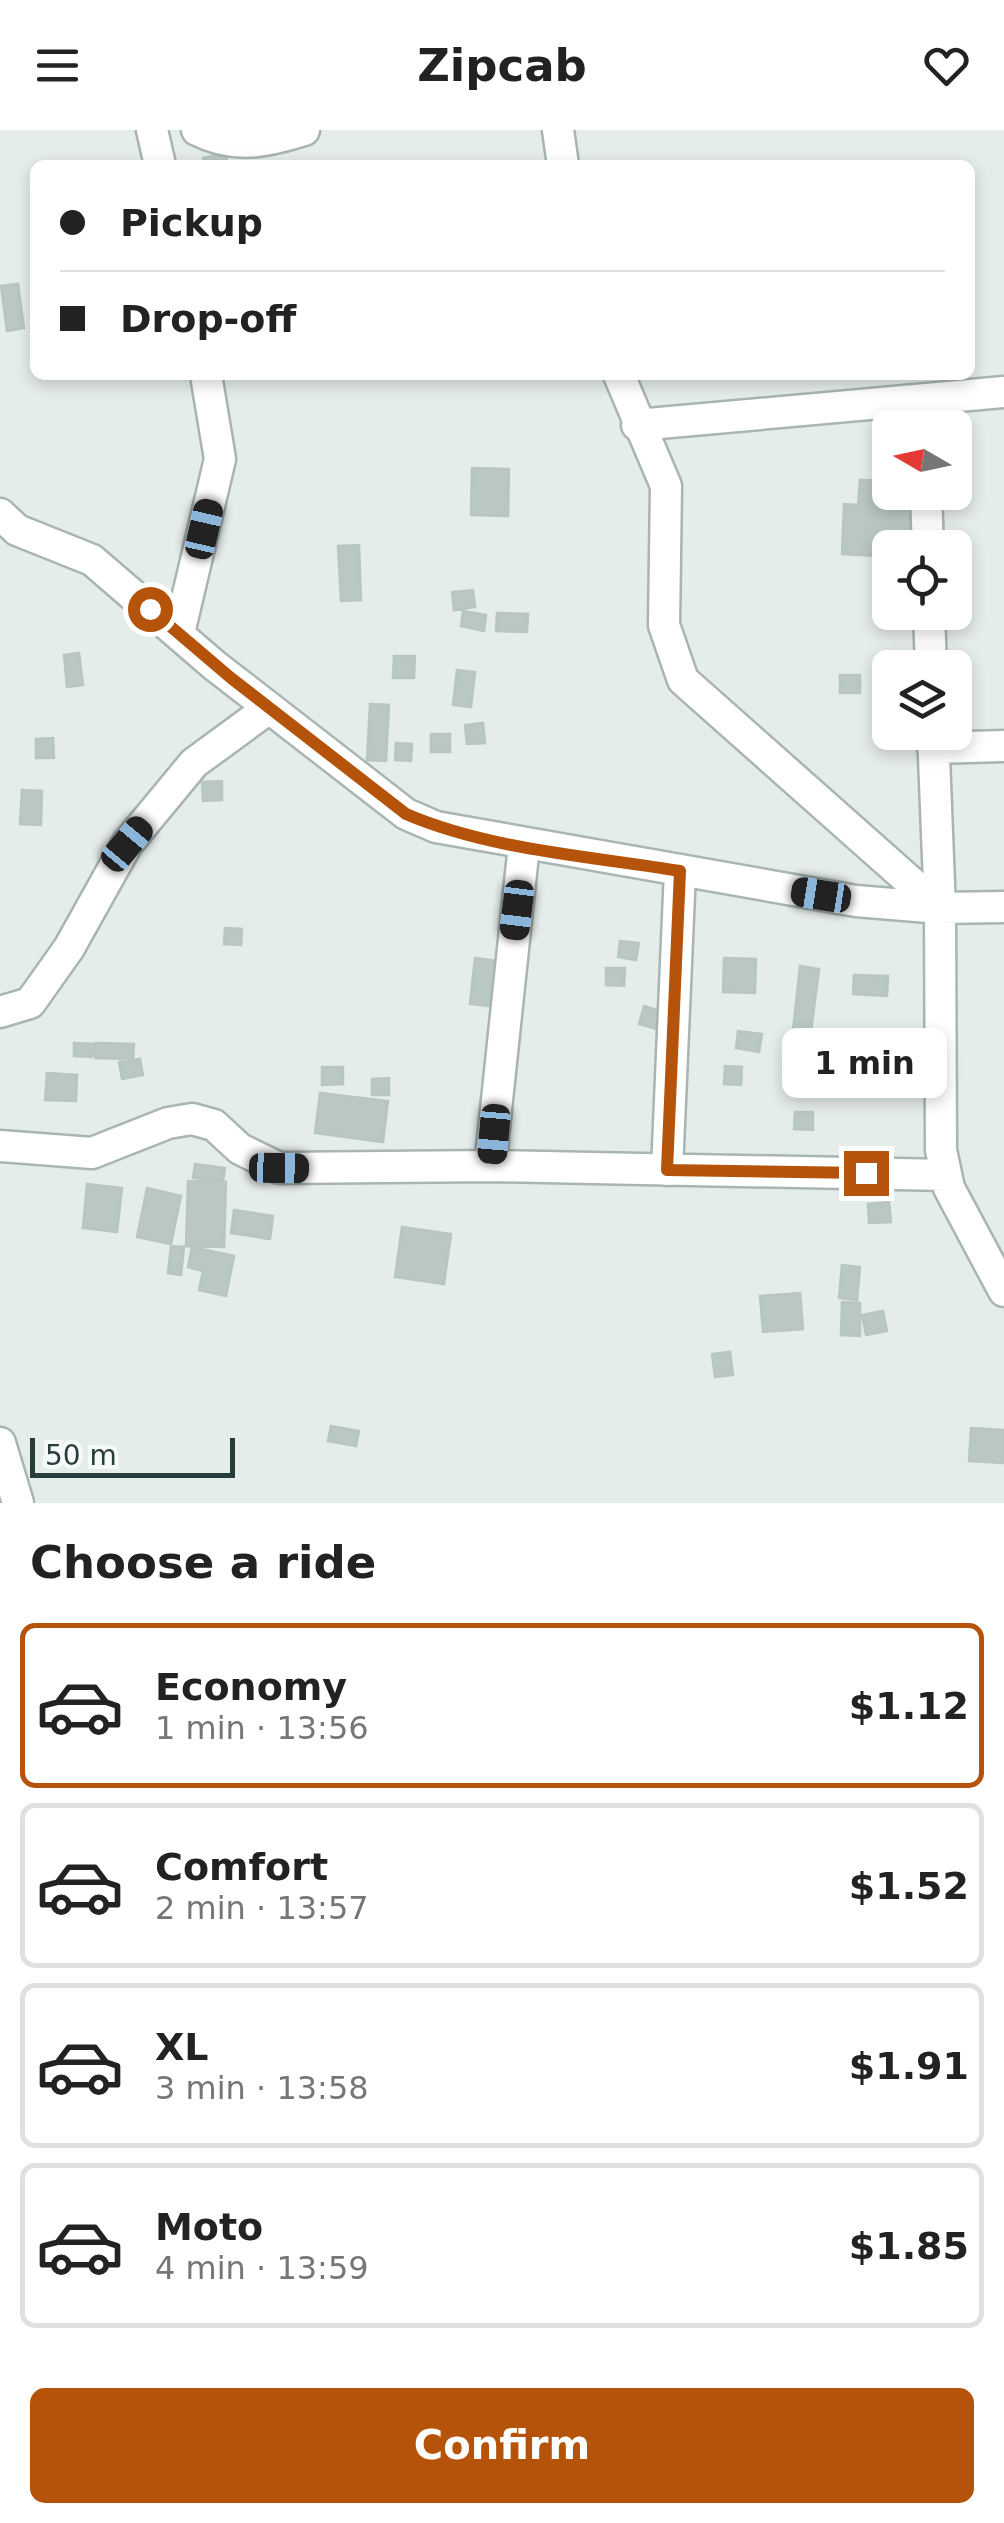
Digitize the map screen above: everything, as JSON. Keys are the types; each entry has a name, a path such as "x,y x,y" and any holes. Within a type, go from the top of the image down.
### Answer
{"street":[{"path":"152,130 159,160"},
{"path":"197,130 220,142 253,144 304,130"},
{"path":"558,130 563,160"},
{"path":"179,633 220,460 207,380"},
{"path":"622,380 637,425 666,486 664,625 684,680 940,908"},
{"path":"939,410 1004,392"},
{"path":"637,425 872,416"},
{"path":"0,514 18,530 92,560 270,708 406,814 436,827 524,846 856,900 940,908 1004,907"},
{"path":"0,1012 30,1002 69,948 127,844 194,764 270,708"},
{"path":"972,743 1004,746"},
{"path":"933,750 940,908 941,1150 946,1175 965,1223 1004,1291"},
{"path":"490,1166 524,846"},
{"path":"667,1170 680,871"},
{"path":"0,1146 92,1152 168,1123 192,1119 214,1125 240,1150 279,1168 490,1166 946,1175"},
{"path":"0,1443 18,1503"}],"building":[{"path":"226,153 227,160 203,160"},
{"path":"18,284 24,328 7,331 1,286"},
{"path":"472,468 509,469 508,516 471,515"},
{"path":"860,480 872,480 872,510 914,510 913,530 872,530 872,556 842,554 844,504 858,505"},
{"path":"359,545 361,600 341,601 338,546"},
{"path":"473,590 475,607 454,610 452,592"},
{"path":"463,611 486,615 484,631 461,626"},
{"path":"497,613 528,614 527,632 496,631"},
{"path":"79,653 83,685 67,687 64,655"},
{"path":"394,656 415,656 414,678 393,678"},
{"path":"457,670 475,672 471,707 453,705"},
{"path":"840,675 860,675 860,693 840,693"},
{"path":"370,704 389,705 386,761 367,760"},
{"path":"483,723 485,743 467,744 465,725"},
{"path":"431,734 450,734 450,752 431,752"},
{"path":"53,738 54,758 36,758 36,739"},
{"path":"396,743 412,744 411,761 395,760"},
{"path":"222,781 222,800 203,801 202,782"},
{"path":"22,790 42,791 41,825 20,824"},
{"path":"225,928 242,929 241,945 224,944"},
{"path":"620,941 639,943 636,960 618,957"},
{"path":"475,958 522,964 516,1009 470,1004"},
{"path":"724,958 756,959 755,993 723,992"},
{"path":"800,966 819,969 811,1032 793,1030"},
{"path":"606,968 625,968 624,986 606,985"},
{"path":"854,975 888,976 887,996 853,994"},
{"path":"644,1006 660,1011 656,1029 639,1024"},
{"path":"738,1031 762,1034 759,1052 736,1048"},
{"path":"914,1035 932,1035 932,1052 914,1052"},
{"path":"74,1043 93,1044 92,1057 74,1056"},
{"path":"95,1043 134,1044 133,1059 95,1058"},
{"path":"140,1059 143,1075 122,1079 119,1062"},
{"path":"725,1066 742,1067 741,1085 724,1084"},
{"path":"322,1067 343,1067 343,1084 322,1085"},
{"path":"47,1073 77,1075 76,1101 45,1100"},
{"path":"389,1078 389,1095 372,1095 372,1079"},
{"path":"320,1093 388,1101 383,1142 315,1133"},
{"path":"795,1112 813,1112 813,1130 794,1129"},
{"path":"195,1164 225,1168 223,1181 193,1178"},
{"path":"188,1181 226,1182 224,1247 186,1246"},
{"path":"87,1184 122,1188 117,1232 83,1228"},
{"path":"147,1188 181,1196 171,1244 137,1237"},
{"path":"889,1202 891,1222 869,1223 868,1204"},
{"path":"234,1210 273,1216 270,1239 231,1233"},
{"path":"402,1227 451,1234 444,1284 395,1277"},
{"path":"171,1246 184,1247 181,1275 168,1273"},
{"path":"192,1247 234,1256 226,1296 199,1290 203,1271 188,1267"},
{"path":"842,1265 860,1267 857,1300 839,1298"},
{"path":"800,1293 803,1329 763,1332 760,1296"},
{"path":"842,1302 860,1303 860,1336 841,1335"},
{"path":"883,1311 887,1331 866,1335 862,1315"},
{"path":"730,1352 733,1375 715,1377 712,1354"},
{"path":"331,1426 359,1431 356,1446 328,1441"},
{"path":"971,1428 1004,1430 1004,1463 969,1461"}],"route":[{"path":"150,609 231,678 406,814 436,827 524,846 680,871 667,1170 866,1173"}]}
